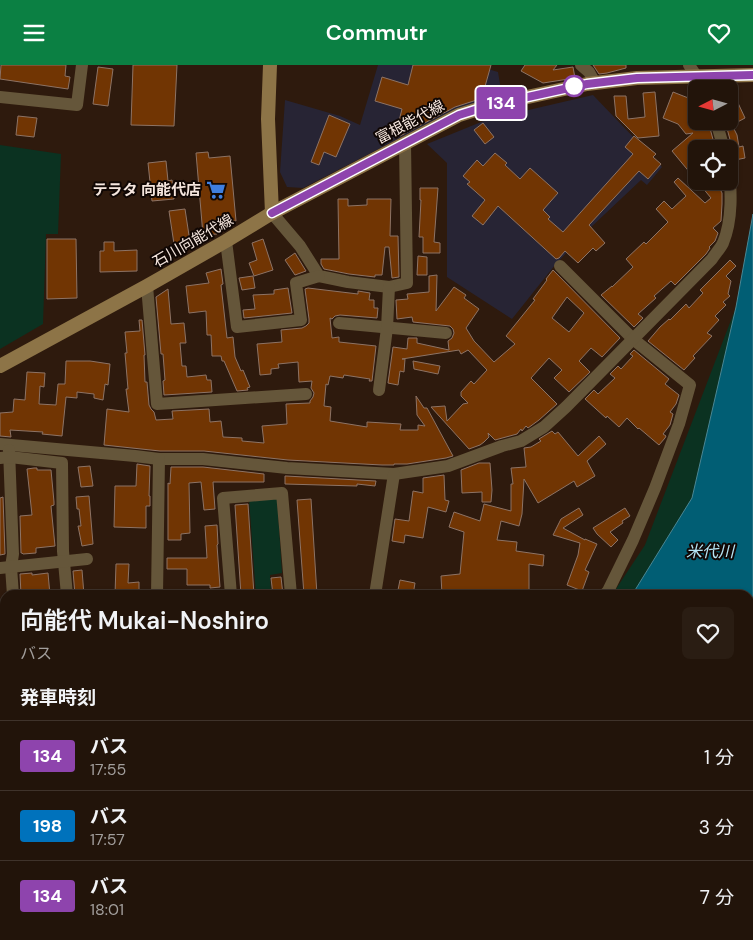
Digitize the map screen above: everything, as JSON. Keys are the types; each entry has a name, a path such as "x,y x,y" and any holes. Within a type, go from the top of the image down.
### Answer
{"main road":[{"path":"270,65 268,119 272,213"},
{"name":"富根能代線","path":"272,213 459,115 491,105 595,83 637,78 748,75"},
{"name":"石川向能代線","path":"0,366 147,286 272,213"}],"street":[{"path":"0,97 77,105 82,65"},
{"path":"581,65 589,72 595,83"},
{"path":"226,241 237,327 301,320 296,283 319,276 389,287 407,283 406,143"},
{"path":"5,451 135,456 159,459 203,459 287,468 394,474 448,465 502,445 521,441 544,427 566,407 712,259 722,245 728,228 731,190"},
{"path":"272,213 300,246 319,276"},
{"path":"560,266 633,339 690,385 679,424 655,488 633,541 608,590"},
{"path":"147,286 157,405 306,394"},
{"path":"379,390 387,328 389,287"},
{"path":"339,323 446,333"},
{"path":"5,451 62,463 63,551 67,590"},
{"path":"5,451 13,554 6,568 13,590"},
{"path":"157,590 159,459"},
{"path":"377,590 394,474"},
{"path":"231,590 223,498 282,493 290,590"},
{"path":"6,568 87,559"}],"shaded area":[{"path":"378,65 474,65 498,72 502,96 400,138 303,188 287,187 280,172 285,100 340,116 360,125"},
{"path":"593,95 662,167 647,185 641,180 588,230 555,265 512,319 447,277 447,163 427,144 486,120"}],"green space":[{"path":"0,145 61,154 58,234 46,234 43,324 0,349"},
{"path":"736,307 692,498 635,590 615,590 645,545"},
{"path":"277,497 282,573 270,575 271,590 256,590 249,499"}],"water":[{"name":"米代川","path":"753,214 753,590 635,590 692,498 736,307"}],"building":[{"path":"1,65 66,65 65,76 70,77 68,89 0,79"},
{"path":"133,65 177,65 174,126 131,125"},
{"path":"413,65 491,65 484,90 488,92 486,97 455,107 400,136 397,129 402,109 375,101 382,77 408,85"},
{"path":"525,65 557,65 553,70 573,67 575,78 543,83 521,71"},
{"path":"593,65 626,65 626,68 599,74"},
{"path":"98,67 113,69 108,106 93,104"},
{"path":"655,92 659,136 638,138 616,116 614,96 626,96 628,119 645,117 643,93"},
{"path":"673,92 688,98 688,130 710,130 713,140 688,140 688,170 672,151 693,133 686,134 678,124 663,118"},
{"path":"738,103 745,118 738,122"},
{"path":"329,115 350,124 336,157 324,152 319,165 311,162"},
{"path":"18,116 37,118 34,137 16,135"},
{"path":"483,123 494,137 485,144 474,130"},
{"path":"727,130 734,130 738,140 730,140"},
{"path":"634,136 656,154 653,157 661,164 648,179 639,171 589,225 605,243 596,251 593,248 578,263 565,251 556,259 498,206 483,225 472,216 485,200 467,184 470,182 463,176 477,160 483,166 495,153 507,163 505,165 520,179 530,168 558,193 543,210 550,217 548,219 563,232 633,154 625,147"},
{"path":"738,141 739,147 743,146 745,158 738,159"},
{"name":"テラタ 向能代店","path":"208,152 209,158 230,156 236,221 216,222 217,234 203,235 196,153"},
{"path":"166,161 168,181 172,180 174,199 152,201 148,163"},
{"path":"678,178 688,187 688,190 691,190 705,203 711,198 704,190 722,190 721,221 713,228 718,233 706,254 675,285 671,281 654,296 656,298 638,314 643,318 634,327 601,295 633,267 626,259 644,242 646,244 668,222 656,209 664,201 672,209 686,196 674,182"},
{"path":"420,188 438,188 434,242 440,243 440,253 423,253 423,237 419,237"},
{"path":"338,199 348,199 348,206 367,205 367,199 391,199 390,236 398,236 399,277 392,278 389,247 385,247 382,275 375,275 375,277 324,269 321,259 339,259"},
{"path":"185,209 190,242 174,244 169,211"},
{"path":"47,239 76,239 77,298 47,299"},
{"path":"263,239 273,270 254,276 249,263 257,260 252,243"},
{"path":"104,242 114,242 114,251 137,250 137,271 100,272 100,251 104,251"},
{"path":"295,253 306,271 295,275 285,260"},
{"path":"418,256 427,257 427,275 417,275"},
{"path":"730,260 736,266 726,276 731,281 728,294 730,296 723,302 726,305 715,316 719,320 707,333 712,336 693,356 695,358 684,370 648,341 660,327 686,304 689,308 703,293 700,290"},
{"path":"221,269 227,338 233,337 235,357 250,387 247,388 248,390 237,391 221,356 212,356 211,335 207,335 206,311 189,313 186,286 209,283 206,273"},
{"path":"553,270 620,338 602,357 591,348 579,361 590,372 569,392 554,378 562,370 549,358 531,378 557,404 528,428 526,426 517,434 495,440 488,433 489,437 484,442 469,449 431,407 445,406 447,421 463,404 468,403 461,396 461,392 471,381 474,384 487,370 468,350 461,354 459,350 402,359 405,359 404,372 400,371 398,385 388,383 393,347 407,349 408,338 417,338 417,343 449,350 448,341 454,333 450,326 413,322 412,317 397,319 396,300 408,299 407,294 429,292 429,276 437,275 436,311 454,287 466,295 464,298 479,309 466,328 474,341 494,362 515,344 506,336 535,300 533,299","holes":["567,297 584,313 569,332 552,318"]},
{"path":"253,276 255,288 242,290 239,278"},
{"path":"288,288 292,313 244,318 243,310 255,309 253,295 274,294 274,290"},
{"path":"168,289 171,324 184,323 186,343 180,343 182,366 186,366 187,377 206,375 207,380 211,380 212,392 164,395 163,354 161,354 156,297"},
{"path":"305,289 358,294 358,291 370,293 369,300 374,300 374,308 378,308 377,318 340,315 332,319 330,318 332,338 339,337 339,342 376,346 372,381 369,381 370,379 344,375 343,378 330,376 328,385 326,384 324,406 331,407 330,421 367,427 367,422 401,424 400,430 418,430 418,425 425,426 417,415 416,396 424,408 427,408 453,456 407,464 382,465 288,460 204,451 160,451 104,445 107,409 129,412 126,389 128,389 125,332 140,331 139,320 142,320 145,382 147,382 149,405 154,412 156,420 173,419 172,411 209,409 210,422 221,421 223,437 242,438 242,441 264,443 262,426 287,424 286,404 310,403 313,397 312,381 299,382 298,362 278,364 279,368 271,369 271,374 260,375 257,344 282,342 281,330 302,328 309,323"},
{"path":"634,350 669,379 665,384 679,395 676,404 670,412 673,414 670,425 663,434 666,436 659,445 627,418 619,427 585,399 594,390 598,394 615,378 610,374 618,366 621,369 633,356 630,354"},
{"path":"66,361 90,361 110,364 108,385 105,384 103,400 94,398 94,394 77,392 77,398 66,397 62,436 42,434 43,432 10,430 11,437 0,436 0,413 13,412 14,399 25,400 27,372 45,373 44,387 40,386 39,404 56,405 58,384 65,384"},
{"path":"413,361 440,366 438,374 414,369"},
{"path":"552,431 555,434 558,432 578,456 599,436 606,444 587,461 595,476 577,487 574,481 538,503 524,479 522,514 519,526 501,521 497,540 517,542 516,551 544,555 543,566 529,564 529,590 442,590 441,576 460,574 464,532 449,527 454,512 480,521 484,504 511,511 511,484 513,484 511,468 526,467 524,448 531,447 541,441 539,439"},
{"path":"479,463 490,463 491,502 482,502 482,492 462,493 461,470"},
{"path":"137,464 150,466 150,506 146,506 146,528 114,527 115,486 136,486"},
{"path":"90,466 93,486 81,487 78,467"},
{"path":"171,467 203,467 264,474 264,482 213,482 215,509 204,510 201,482 189,483 190,533 181,534 181,540 168,540 168,483 170,484"},
{"path":"37,468 37,470 51,470 54,505 51,506 55,546 36,548 36,553 23,554 21,553 20,516 32,515 27,469"},
{"path":"444,475 445,500 449,501 446,512 428,507 423,538 405,535 404,543 392,541 395,519 409,521 413,491 423,493 423,478"},
{"path":"285,476 376,481 375,486 357,484 357,486 285,484"},
{"path":"89,496 93,544 82,546 78,526 81,526 76,497"},
{"path":"3,497 5,554 0,555 0,498"},
{"path":"311,499 317,590 304,590 297,500"},
{"path":"248,504 254,590 241,590 235,505"},
{"path":"579,508 583,515 563,528 597,544 585,570 589,572 582,590 567,585 578,555 580,543 553,535 561,519"},
{"path":"625,508 630,516 610,532 618,540 611,547 593,528"},
{"path":"217,525 220,587 210,588 210,585 187,585 187,569 167,569 167,558 207,558 205,526"},
{"path":"116,564 129,564 128,583 139,582 139,590 115,590"},
{"path":"82,570 84,590 75,590 73,571"},
{"path":"48,573 50,590 21,590 20,574"},
{"path":"281,577 282,590 272,590 271,578"},
{"path":"400,580 415,583 414,590 398,590"}],"bus line":[{"name":"134","path":"272,213 459,115 491,105 587,84 637,78 753,75"}],"place":[{"name":"テラタ 向能代店","path":"216,190"}]}
